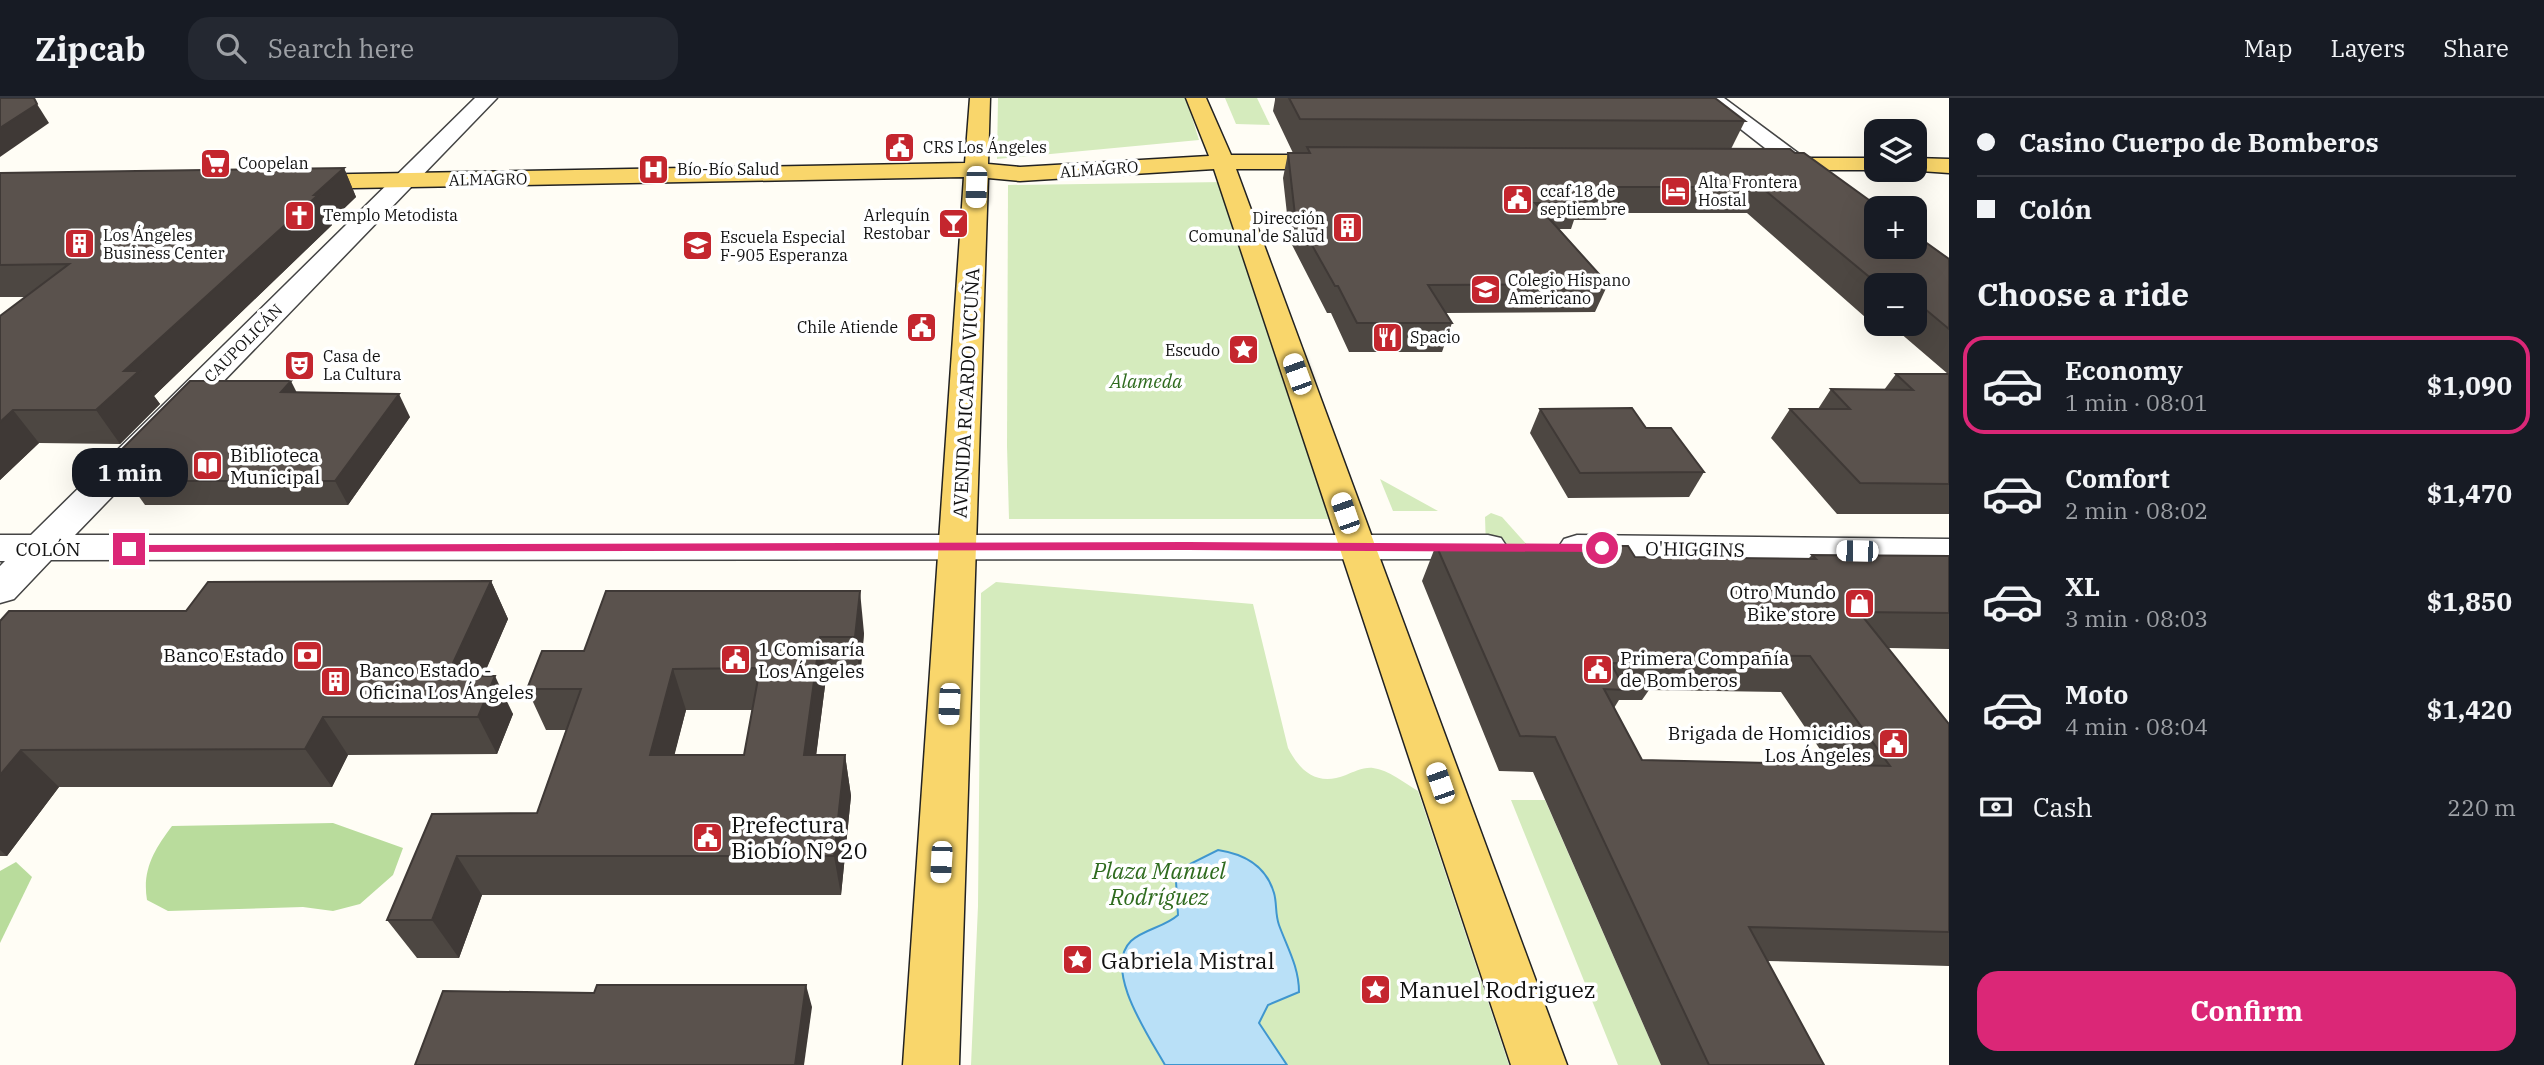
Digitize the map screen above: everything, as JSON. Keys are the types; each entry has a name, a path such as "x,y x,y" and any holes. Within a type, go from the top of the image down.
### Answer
{"main road":[{"name":"AVENIDA RICARDO VICUÑA","path":"931,1065 980,98"},
{"path":"1196,98 1219,152 1539,1065"},
{"name":"ALMAGRO","path":"268,183 976,170 1020,174 1219,152 1357,162"},
{"path":"1754,164 1864,165"},
{"path":"1927,166 1949,166"}],"street":[{"name":"CAUPOLICÁN","path":"0,589 487,98"},
{"path":"1711,98 1864,214"},
{"name":"COLÓN","path":"0,548 1356,546"},
{"name":"O'HIGGINS","path":"1356,546 1949,552"}],"green space":[{"path":"998,98 1186,98 1199,140 997,159"},
{"path":"1225,98 1257,98 1270,125 1236,124"},
{"name":"Alameda","path":"1224,182 1341,519 1009,519 1008,185"},
{"path":"1380,479 1438,511 1393,511"},
{"path":"1491,513 1502,517 1529,547 1486,547 1485,517"},
{"name":"Plaza Manuel Rodríguez","path":"996,582 1253,604 1288,748 1299,764 1311,775 1327,779 1366,768 1379,769 1418,791 1509,1065 971,1065 978,906 981,593"},
{"path":"1511,800 1545,800 1661,1065 1618,1065"},
{"path":"333,823 403,848 393,875 360,904 333,911 303,907 168,911 147,900 146,879 151,861 172,826"},
{"path":"16,862 32,877 0,943 0,871"}],"water":[{"path":"1218,850 1237,854 1253,862 1266,875 1274,893 1278,921 1295,966 1299,992 1268,1005 1259,1023 1287,1065 1165,1065 1140,1021 1125,985 1122,968 1124,953 1131,941 1178,915 1176,881 1188,865"}],"building":[{"path":"0,98 34,98 37,104 0,128"},
{"path":"1289,98 1715,98 1745,121 1300,119"},
{"path":"1307,147 1790,149 1795,153 1804,153 1864,196 1864,259 1927,259 1927,243 1949,259 1949,329 1927,311 1927,273 1865,273 1761,187 1610,187 1617,194 1574,194 1581,203 1535,203 1608,284 1428,285 1452,323 1357,323 1295,215 1288,153 1310,153"},
{"path":"344,168 314,195 318,195 124,371 139,371 96,410 13,410 0,422 0,316 69,264 0,265 0,173"},
{"path":"1896,374 1949,374 1949,484 1860,483 1790,409 1850,409 1831,389 1913,390"},
{"path":"190,381 291,381 281,392 399,394 335,481 128,481 119,452"},
{"path":"1632,408 1646,428 1671,428 1704,472 1580,473 1540,409"},
{"path":"1436,545 1628,546 1635,557 1816,559 1812,555 1949,556 1949,613 1859,612 1949,724 1949,932 1749,927 1824,1065 1709,1065 1555,737 1520,736","holes":["1660,655 1810,656 1890,766 1642,760 1604,689 1625,690 1611,663 1666,664"]},
{"path":"491,581 447,676 495,676 478,717 323,717 305,749 21,750 0,775 0,621 9,611 186,611 208,582"},
{"path":"606,591 860,591 855,637 820,637 804,755 845,755 834,856 457,856 432,920 387,920 432,814 537,813 581,689 527,689 542,651 584,651","holes":["760,668 744,755 650,755 673,669"]},
{"path":"597,985 806,985 795,1065 415,1065 443,991 594,993"}],"place":[{"name":"CRS Los Ángeles","path":"900,147"},
{"name":"Coopelan","path":"215,163"},
{"name":"Bío-Bío Salud","path":"654,169"},
{"name":"Alta Frontera Hostal","path":"1675,191"},
{"name":"ccaf 18 de septiembre","path":"1517,200"},
{"name":"Templo Metodista","path":"300,215"},
{"name":"Arlequín Restobar","path":"953,224"},
{"name":"Dirección Comunal de Salud","path":"1348,227"},
{"name":"Los Ángeles Business Center","path":"80,244"},
{"name":"Escuela Especial F-905 Esperanza","path":"697,246"},
{"name":"Colegio Hispano Americano","path":"1485,289"},
{"name":"Chile Atiende","path":"921,327"},
{"name":"Spacio","path":"1387,337"},
{"name":"Escudo","path":"1243,350"},
{"name":"Casa de La Cultura","path":"300,365"},
{"name":"Biblioteca Municipal","path":"207,466"},
{"name":"Otro Mundo Bike store","path":"1859,603"},
{"name":"Banco Estado","path":"307,655"},
{"name":"1 Comisaría Los Ángeles","path":"735,660"},
{"name":"Primera Compañía de Bomberos","path":"1597,669"},
{"name":"Banco Estado - Oficina Los Ángeles","path":"336,681"},
{"name":"Brigada de Homicidios Los Ángeles","path":"1894,744"},
{"name":"Prefectura Biobío N° 20","path":"708,837"},
{"name":"Gabriela Mistral","path":"1078,960"},
{"name":"Manuel Rodriguez","path":"1376,989"}],"route":[{"path":"129,549 1187,546 1602,548"}]}
